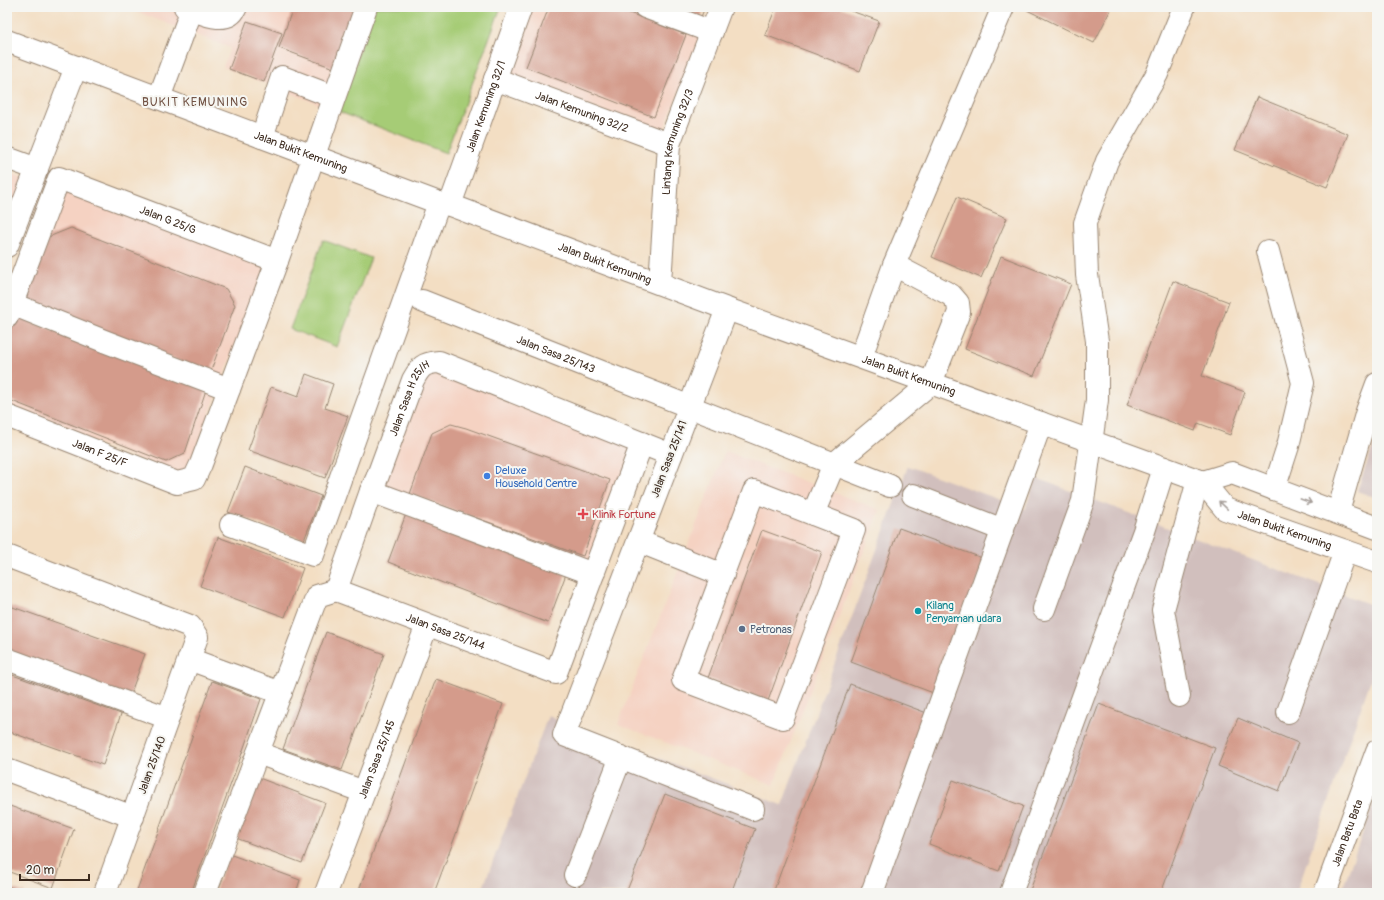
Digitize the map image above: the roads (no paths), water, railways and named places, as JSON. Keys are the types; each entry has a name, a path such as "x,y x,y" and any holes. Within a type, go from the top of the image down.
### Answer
{"street":[{"path":"9,310 104,341 229,389 277,261 366,7"},
{"name":"Jalan Kemuning 32/1","path":"231,525 313,555 445,204 495,79 521,7"},
{"path":"645,7 712,32"},
{"name":"Lintang Kemuning 32/3","path":"660,283 669,144 721,7"},
{"path":"862,357 894,265 1003,7"},
{"path":"1044,609 1083,501 1097,400 1097,341 1087,275 1085,223 1107,161 1157,74 1184,7"},
{"path":"159,98 189,8 208,16 225,18 233,11"},
{"name":"Jalan Bukit Kemuning","path":"7,41 727,309 1201,481 1225,509 1377,562"},
{"path":"7,246 76,67"},
{"path":"262,137 282,77 334,97"},
{"name":"Jalan Kemuning 32/2","path":"495,79 669,144"},
{"path":"7,158 36,169"},
{"name":"Jalan G 25/G","path":"9,310 59,178 277,261"},
{"path":"1268,251 1303,383 1288,446 1274,489"},
{"path":"813,514 834,464 931,383 959,312 958,303 951,295 894,265"},
{"name":"Jalan Sasa 25/143","path":"422,301 890,486"},
{"name":"Jalan Sasa 25/141","path":"621,757 564,735 727,309"},
{"name":"Jalan Sasa H 25/H","path":"336,590 412,380 419,369 427,363 439,362 671,455"},
{"path":"1338,512 1372,414 1377,384"},
{"name":"Jalan F 25/F","path":"7,416 178,483 194,479 229,389"},
{"path":"872,893 1041,423"},
{"path":"371,491 593,574 642,443"},
{"path":"1011,893 1144,532 1164,468"},
{"path":"1179,696 1163,610 1201,481 1232,473 1377,528"},
{"path":"754,491 854,530 783,718 683,680 723,575 754,491"},
{"path":"914,495 1003,530"},
{"path":"638,541 723,575"},
{"path":"1288,712 1345,551"},
{"name":"Jalan 25/140","path":"7,556 190,626 197,637 105,893"},
{"name":"Jalan Sasa 25/144","path":"336,590 556,673 593,574"},
{"path":"205,893 317,596 336,590"},
{"name":"Jalan Sasa 25/145","path":"326,893 427,624"},
{"path":"7,659 168,718"},
{"path":"190,659 281,693"},
{"name":"Jalan Batu Bata","path":"1325,893 1377,751"},
{"path":"258,753 364,792"},
{"path":"575,875 621,757 753,809"},
{"path":"7,770 133,816"}],"place":[{"name":"Deluxe Household Centre","path":"487,476"},
{"name":"Klinik Fortune","path":"583,514"},
{"name":"Kilang Penyaman udara","path":"918,611"},
{"name":"Petronas","path":"742,629"}],"district":[{"name":"BUKIT KEMUNING","path":"195,102"}]}
